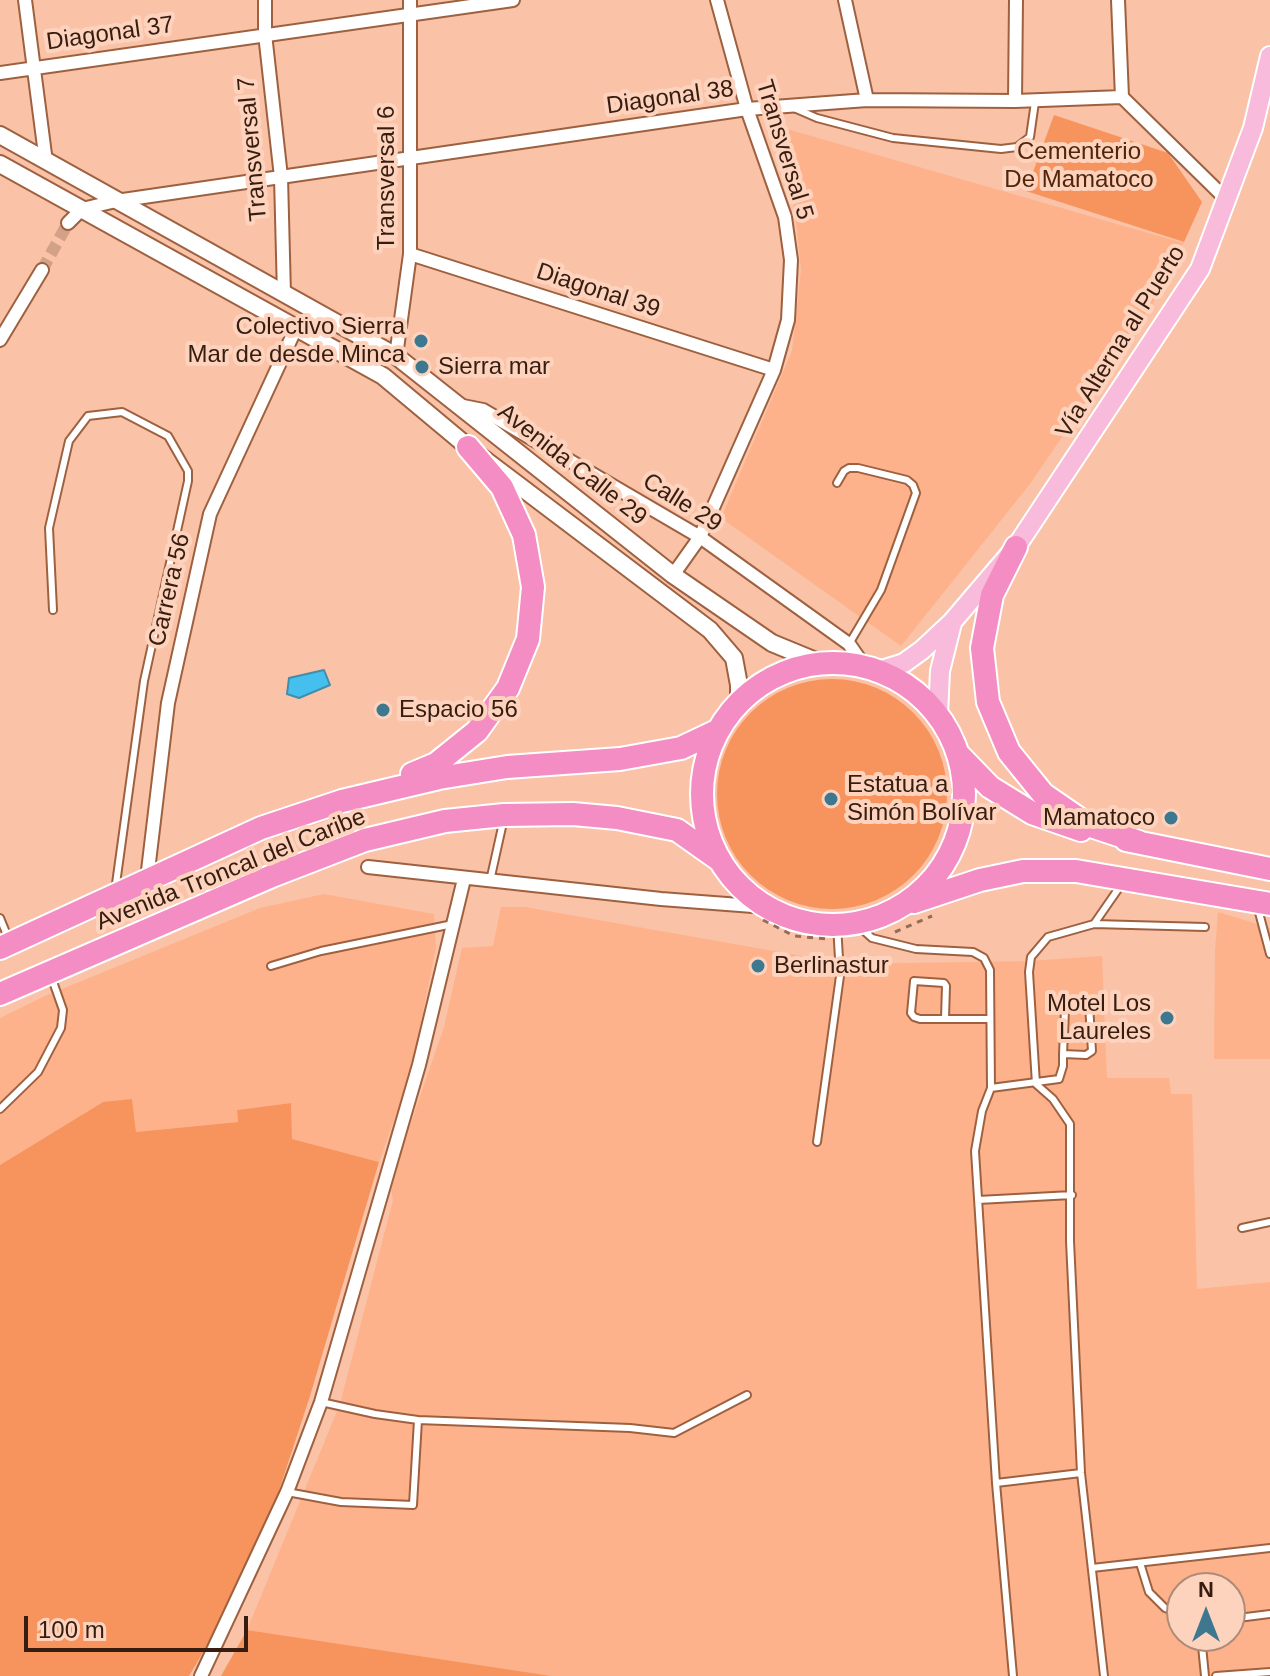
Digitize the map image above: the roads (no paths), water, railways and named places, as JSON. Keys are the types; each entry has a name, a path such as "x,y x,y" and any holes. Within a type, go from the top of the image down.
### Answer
{"highway":[{"path":"342,801 436,764 477,731 508,688 528,639 533,587 524,535 502,487 468,447"},
{"path":"1016,547 992,595 982,648 988,702 1009,752 1043,794 1088,825 1139,842"},
{"path":"1263,903 1076,871 1023,871 980,880 901,907 876,919 819,925 791,919 766,907 738,886 718,859 707,834 702,808 702,782 707,756 717,731 739,703 763,683 792,670 823,664 872,669 911,689 938,715 958,754 990,787 1032,813 1085,832 1270,869"},
{"name":"Avenida Troncal del Caribe","path":"5,945 261,828 342,801 439,778 507,767 620,759 681,748 717,731"},
{"path":"901,907 935,878 957,840 965,797 958,754"},
{"name":"Avenida Troncal del Caribe","path":"0,994 272,876 365,840 445,821 504,815 573,814 617,818 677,830 718,859"}],"main road":[{"name":"Vía Alterna al Puerto","path":"872,669 913,657 952,622 1016,547 1200,269 1253,128 1270,56"},
{"name":"Avenida Calle 29","path":"0,135 396,356 673,575 772,643 823,664"},
{"name":"Avenida Calle 29","path":"0,164 383,376 468,447 710,630 734,658 739,703"},
{"name":"Vía Alterna al Puerto","path":"938,715 940,671 952,622"}],"street":[{"path":"25,0 46,162"},
{"name":"Transversal 7","path":"265,0 265,34 281,177 284,295"},
{"name":"Diagonal 37","path":"0,73 265,34 410,7 513,0"},
{"name":"Transversal 5","path":"673,575 700,537 774,370 788,320 791,260 785,217 747,109 717,0"},
{"path":"845,0 867,100"},
{"path":"1015,101 1016,0"},
{"path":"1118,0 1122,97 1227,200"},
{"name":"Transversal 6","path":"396,356 410,254 410,7"},
{"name":"Diagonal 38","path":"82,209 116,201 747,109 867,100 1015,101 1122,97"},
{"path":"68,223 82,209"},
{"name":"Diagonal 39","path":"410,254 774,370"},
{"path":"0,340 42,270"},
{"name":"Carrera 56","path":"147,879 168,703 210,514 296,328"},
{"name":"Calle 29","path":"458,405 483,410 700,537 849,644 872,669"},
{"path":"368,867 766,907"},
{"path":"201,1676 287,1492 321,1402 419,1065 464,879"}],"lane":[{"path":"787,105 817,118 893,138 1001,149 1017,147 1030,137 1035,100"},
{"path":"53,610 49,528 69,441 88,416 122,412 168,436 188,471 188,481 144,681 115,894"},
{"path":"837,483 844,471 858,468 907,480 916,493 881,590 849,644"},
{"path":"490,881 504,815"},
{"path":"1094,924 1126,878"},
{"path":"1263,903 1270,954"},
{"path":"0,918 5,945"},
{"path":"817,1142 845,923 872,938 916,949 973,952 984,958 990,970 991,1088 982,1111 975,1151 996,1483 1013,1676"},
{"path":"271,966 321,951 453,924"},
{"path":"1104,1676 1081,1473 1070,1241 1070,1124 1053,1099 1036,1084 1029,972 1031,957 1048,937 1094,924 1205,927"},
{"path":"0,1109 38,1072 61,1028 63,1010 50,973"},
{"path":"945,1018 944,983 914,981 911,999 914,1017 920,1019 990,1019"},
{"path":"991,1088 1059,1079 1062,1074 1063,1054 1066,1006 1089,1005 1092,1051 1086,1055 1063,1054"},
{"path":"978,1200 1072,1195"},
{"path":"1242,1228 1270,1222"},
{"path":"321,1402 418,1420 630,1428 674,1433 747,1395"},
{"path":"287,1492 341,1502 413,1505 418,1420"},
{"path":"996,1483 1081,1473"},
{"path":"1092,1568 1270,1548"},
{"path":"1140,1563 1149,1592 1166,1608"},
{"path":"1246,1617 1270,1614"},
{"path":"1203,1652 1205,1676"},
{"path":"1216,1676 1270,1672"}],"water":[{"path":"324,670 330,685 299,698 287,694 289,678"}],"tunnel":[{"path":"42,270 68,223"}],"place":[{"name":"Colectivo Sierra Mar de desde Minca","path":"421,341"},
{"name":"Sierra mar","path":"422,367"},
{"name":"Espacio 56","path":"383,710"},
{"name":"Estatua a Simón Bolívar","path":"831,799"},
{"name":"Mamatoco","path":"1171,818"},
{"name":"Berlinastur","path":"758,966"},
{"name":"Motel Los Laureles","path":"1167,1018"}],"park label":[{"name":"Cementerio De Mamatoco","path":"1079,166"}]}
